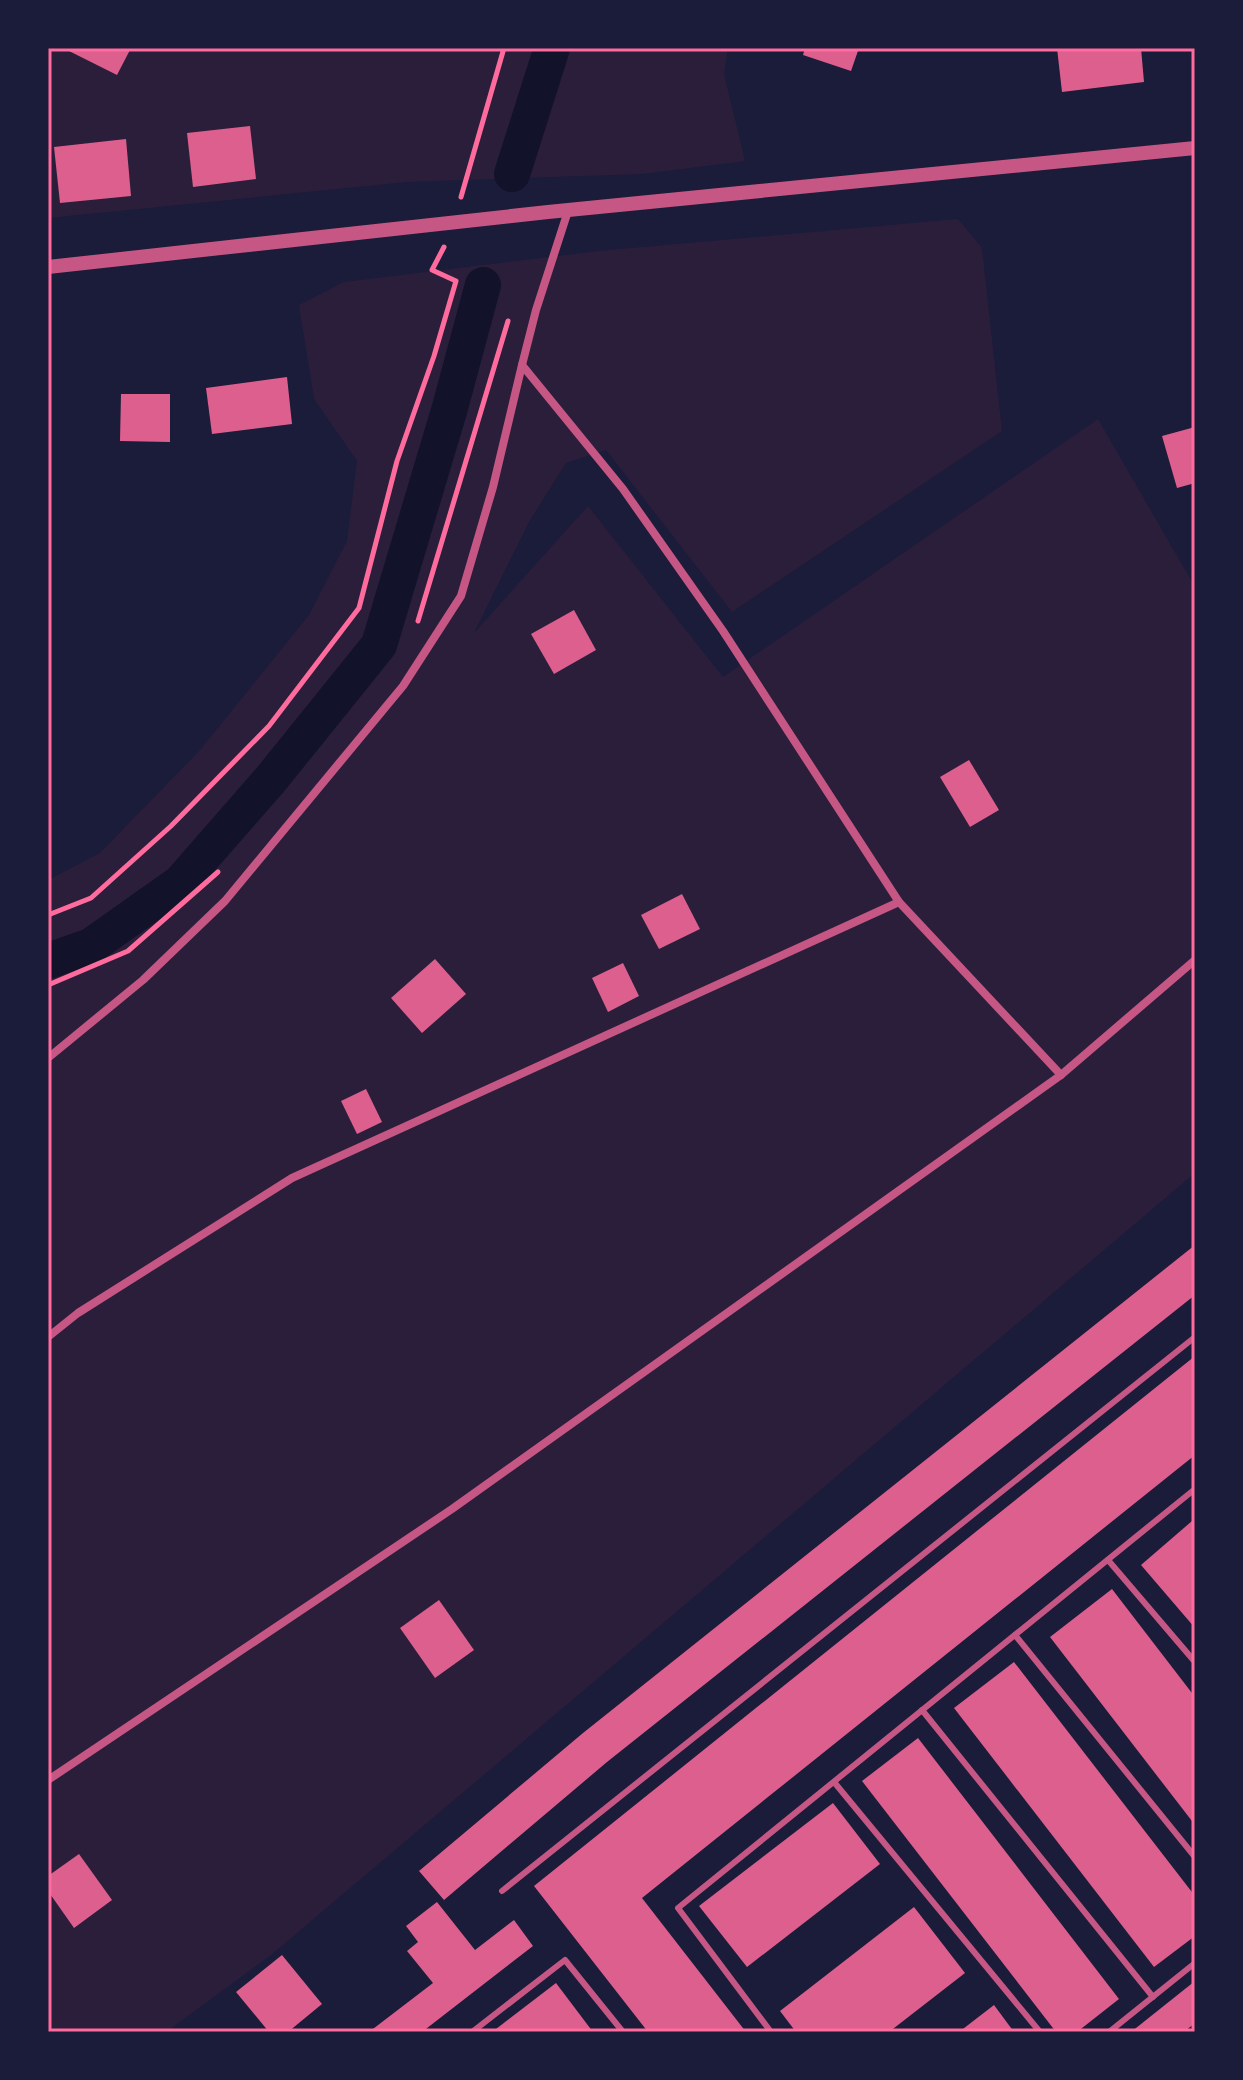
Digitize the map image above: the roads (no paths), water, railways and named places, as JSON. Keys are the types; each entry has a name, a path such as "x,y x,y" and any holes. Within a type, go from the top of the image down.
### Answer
{"street":[{"path":"48,267 1195,148"},
{"path":"48,1058 143,980 225,901 403,686 461,596 493,487 536,310 568,211"},
{"path":"522,365 623,489 705,605 899,902 1061,1075"},
{"path":"48,1337 78,1313 292,1178 899,902"},
{"path":"48,1780 452,1509 1061,1075 1195,960"}],"lane":[{"path":"502,1891 1195,1337"},
{"path":"771,2032 678,1908 1195,1489"},
{"path":"1108,1560 1195,1662"},
{"path":"1015,1635 1195,1857"},
{"path":"922,1710 1153,1997"},
{"path":"834,1782 1040,2032"},
{"path":"472,2032 565,1960 623,2032"},
{"path":"1109,2032 1195,1963"}],"waterway":[{"path":"512,174 552,48"},
{"path":"48,961 91,946 180,883 271,779 379,645 483,285"}]}
